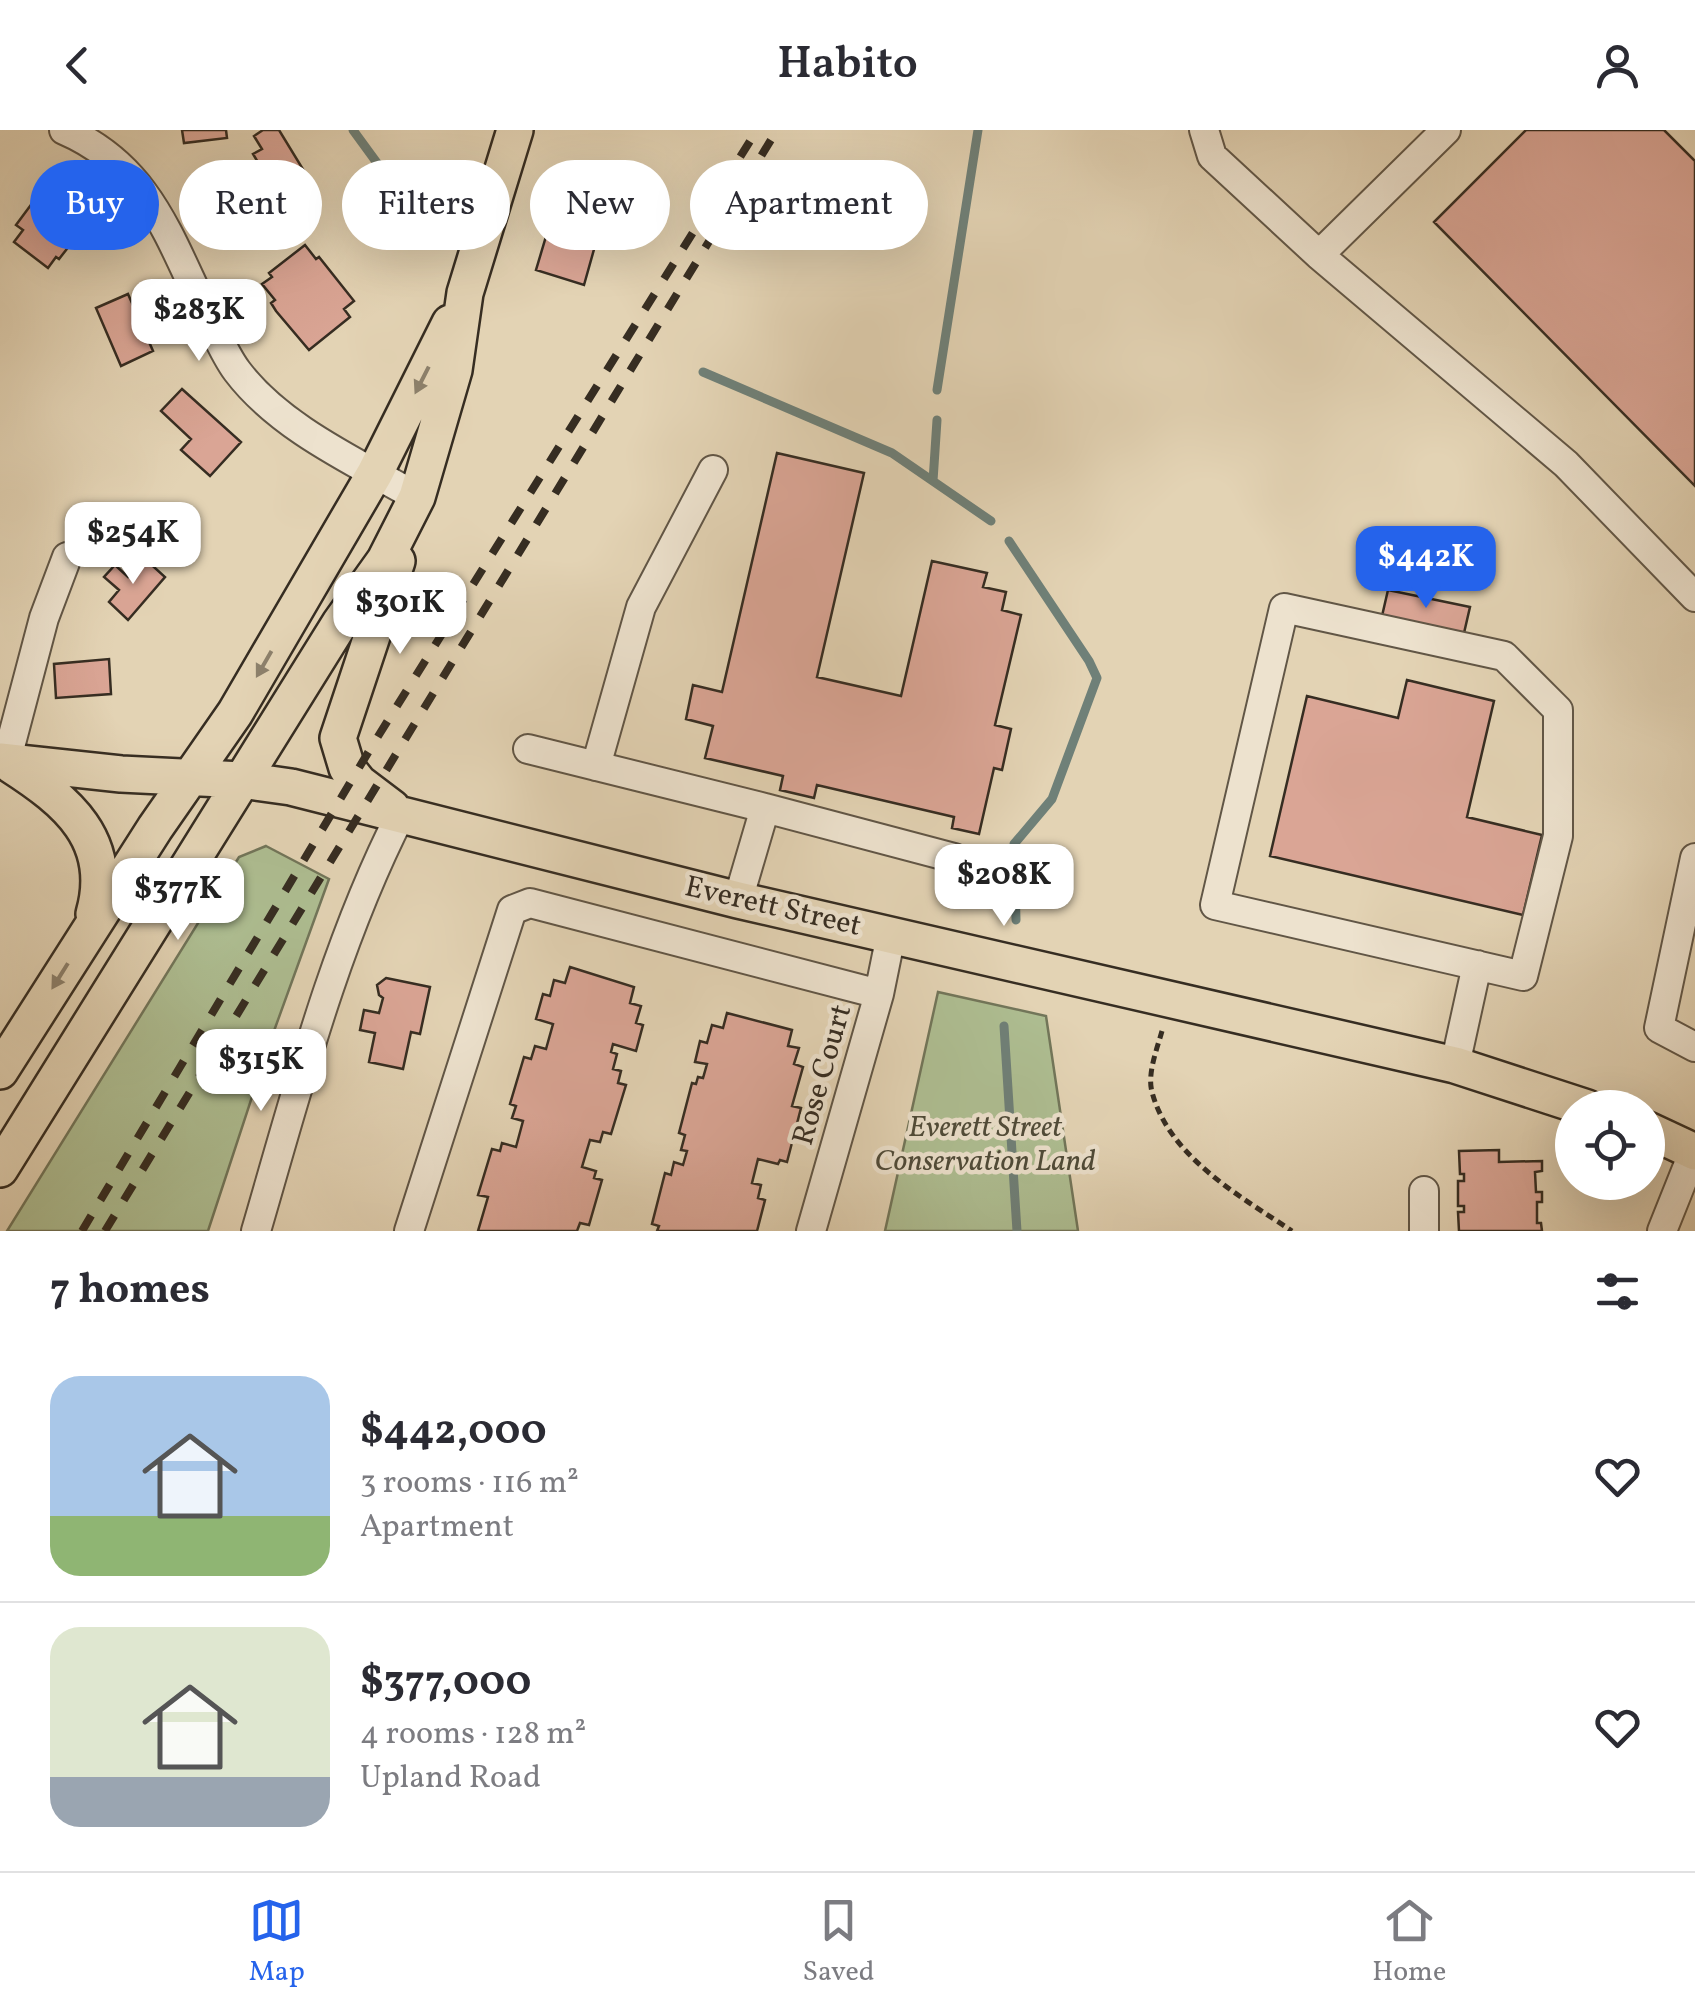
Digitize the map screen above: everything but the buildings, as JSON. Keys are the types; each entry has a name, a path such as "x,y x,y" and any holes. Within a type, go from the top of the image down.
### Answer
{"main road":[{"path":"401,814 347,768 338,738 454,370 466,293 515,130"},
{"path":"0,1071 235,714 375,473 466,293"},
{"path":"0,1169 340,623 386,560 417,497"},
{"path":"3,761 57,798 88,834 100,871 99,896 90,929"},
{"name":"Everett Street","path":"3,761 292,787 738,900 1455,1065 1555,1098"},
{"path":"1665,1138 1695,1152"}],"street":[{"path":"64,130 107,152 127,170 157,213 223,347 253,390 305,430 417,497"},
{"path":"1204,130 1212,156 1319,255 1566,464 1695,597"},
{"path":"1319,255 1446,130"},
{"path":"596,766 641,607 713,470"},
{"path":"3,761 44,618 67,557"},
{"path":"1284,608 1504,656 1558,710 1558,836 1524,976 1477,965 1215,906 1284,608"},
{"path":"528,749 954,858"},
{"path":"738,900 765,808"},
{"path":"256,1231 334,977 370,878 401,814"},
{"path":"1695,858 1658,1028 1695,1047"},
{"path":"408,1231 512,910 530,903 879,994"},
{"name":"Rose Court","path":"810,1231 879,994 890,935"},
{"path":"1455,1065 1477,965"},
{"path":"1662,1231 1695,1152"},
{"path":"1424,1191 1424,1231"}],"path":[{"path":"1162,1032 1150,1090 1168,1128 1217,1178 1292,1231"}],"green space":[{"path":"266,846 329,879 208,1231 7,1231 239,857"},
{"name":"Everett Street Conservation Land","path":"938,992 1046,1016 1078,1231 885,1231"}],"waterway":[{"path":"353,130 375,160"},
{"path":"937,390 978,130"},
{"path":"703,372 892,453 991,521"},
{"path":"933,481 937,420"},
{"path":"1009,541 1097,678 1052,799 1014,844 1016,920"},
{"path":"1004,1026 1017,1231"}],"railway":[{"path":"82,1231 372,746 757,130"},
{"path":"105,1231 777,130"}]}
